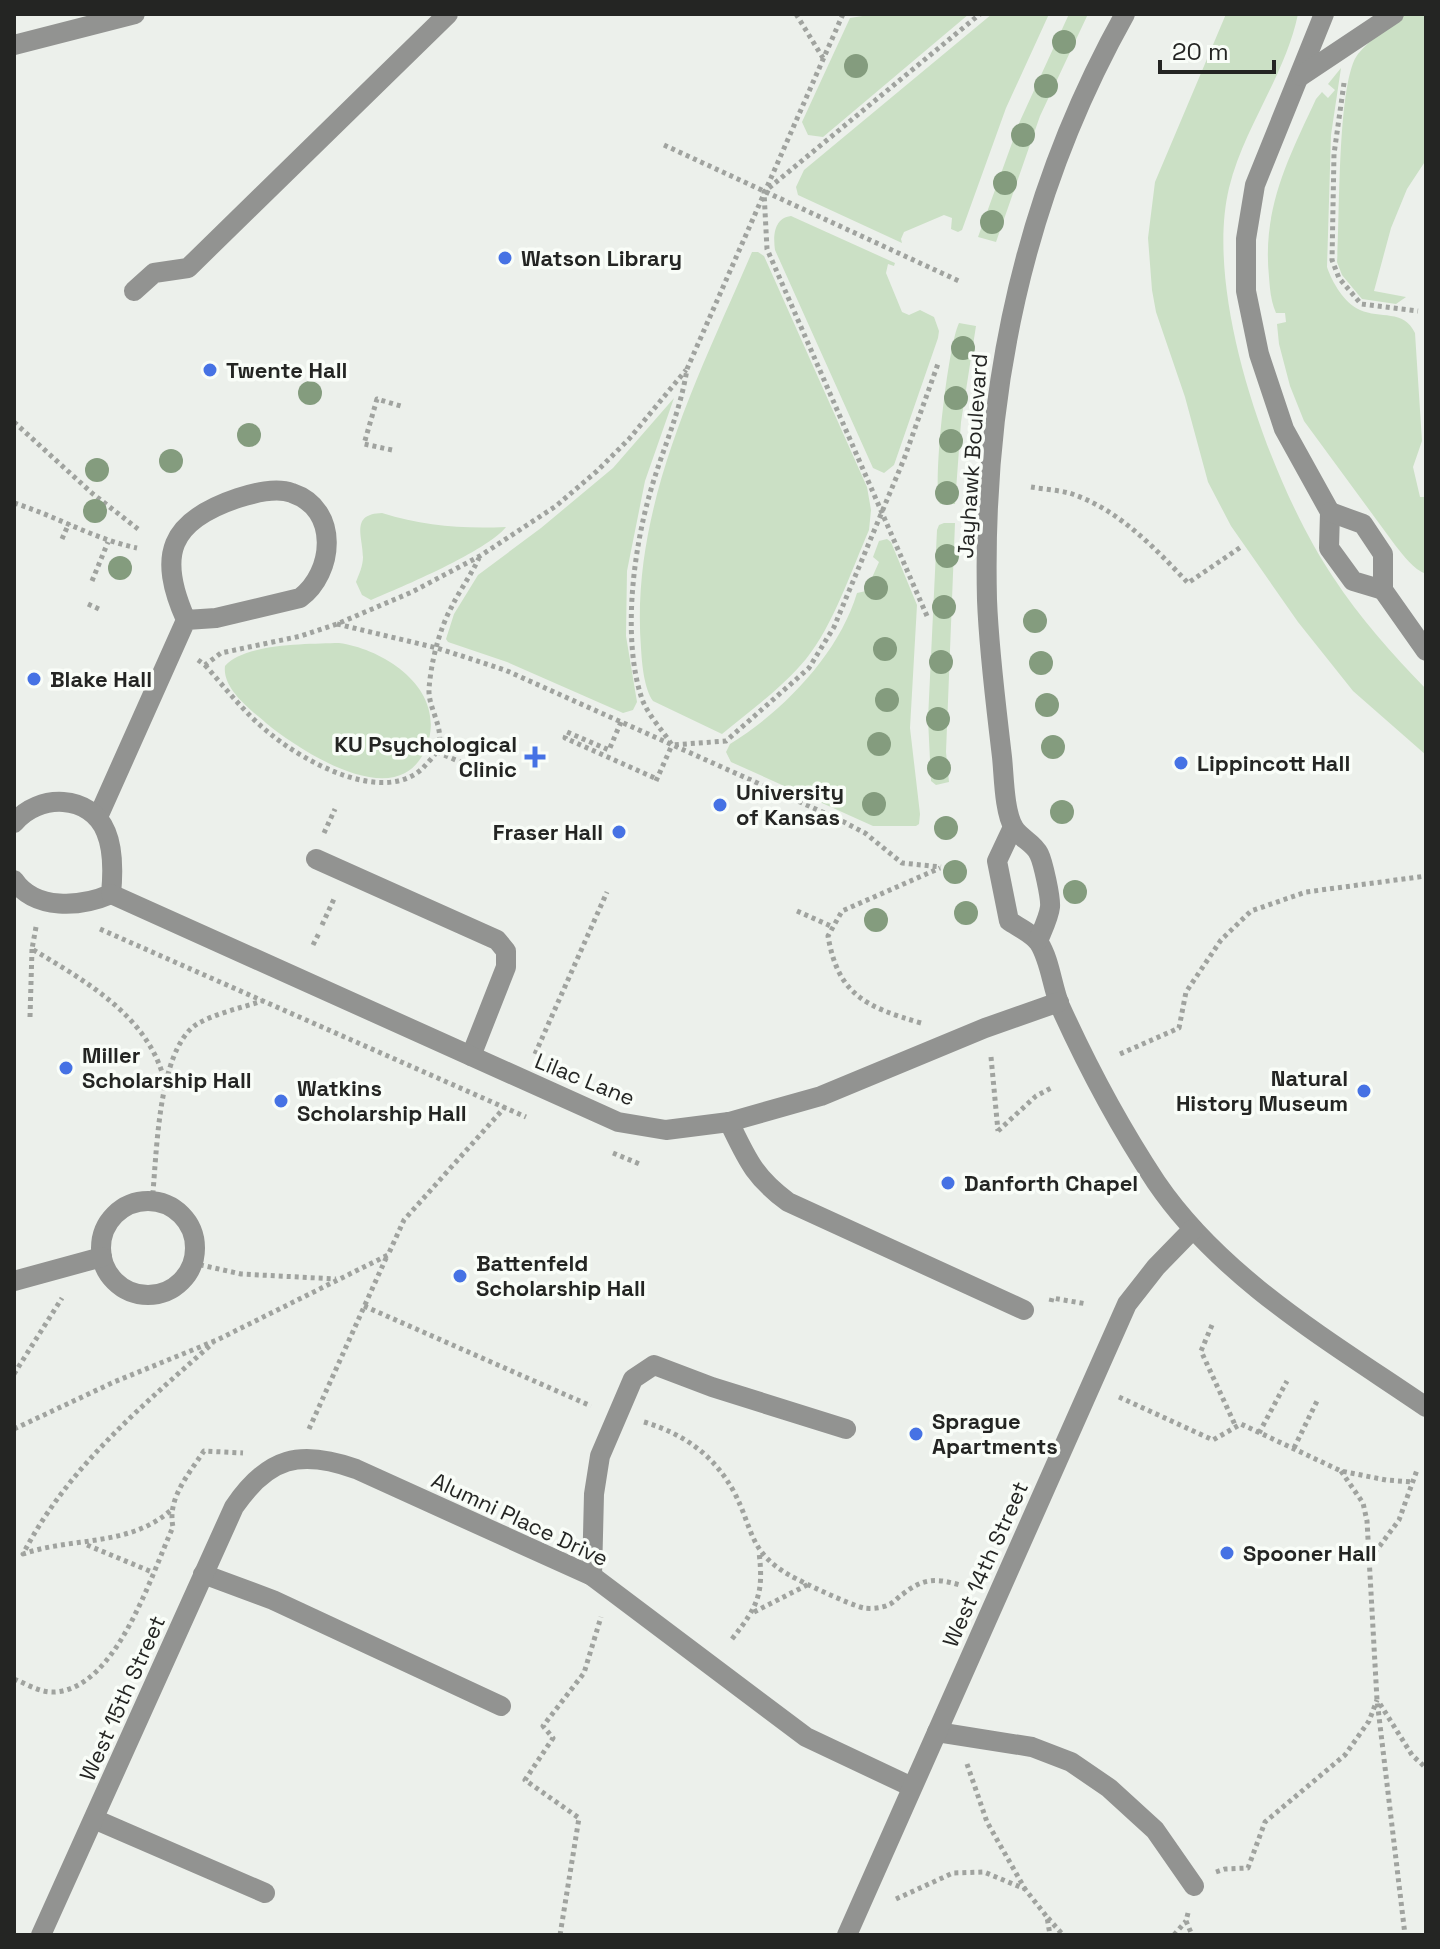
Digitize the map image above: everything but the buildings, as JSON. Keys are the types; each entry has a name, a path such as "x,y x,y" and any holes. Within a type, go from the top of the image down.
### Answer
{"street":[{"path":"14,45 135,14"},
{"path":"134,291 154,273 188,268 448,14"},
{"name":"Jayhawk Boulevard","path":"1013,827 1006,792 987,601 988,514 994,431 1006,340 1023,259 1049,179 1077,111 1125,14"},
{"path":"1324,14 1255,185 1246,239 1246,291 1259,354 1284,429 1330,512 1329,548 1353,581 1383,590 1418,625 1426,651"},
{"path":"1301,76 1394,14"},
{"path":"98,817 186,620 172,581 170,562 173,546 192,520 211,507 277,490 292,492 305,499 325,526 328,542 320,577 311,590 300,598 230,615 186,620"},
{"path":"1330,512 1363,524 1383,554 1383,590"},
{"path":"14,823 33,806 48,802 64,802 98,817 107,833 113,869 111,894 93,901 71,904 32,897 14,880"},
{"path":"1038,941 1050,907 1039,853 1013,827 997,861 1009,921 1038,941 1059,1002 1104,1098 1158,1184 1193,1229 1288,1312 1426,1407"},
{"path":"316,859 497,940 506,951 506,967 471,1056"},
{"name":"Lilac Lane","path":"111,894 618,1122 666,1130 729,1122 821,1096 985,1028 1059,1002"},
{"path":"729,1122 753,1170 766,1186 788,1202 1024,1310"},
{"path":"14,1281 92,1260 107,1225 117,1213 131,1205 162,1203 177,1211 188,1223 194,1238 192,1263 183,1280 157,1294 142,1295 128,1291 92,1260"},
{"name":"West 14th Street","path":"847,1935 1127,1304 1156,1267 1193,1229"},
{"path":"592,1576 594,1494 600,1456 614,1417 633,1379 654,1365 712,1387 846,1429"},
{"name":"Alumni Place Drive","path":"251,1483 270,1467 291,1461 338,1463 592,1576 806,1737 912,1787"},
{"name":"West 15th Street","path":"41,1935 234,1507 251,1483"},
{"path":"203,1574 273,1600 501,1706"},
{"path":"937,1732 1032,1747 1071,1762 1109,1788 1155,1830 1194,1886"},
{"path":"94,1819 265,1893"}],"path":[{"path":"796,14 823,59"},
{"path":"672,745 643,701 633,652 632,607 637,555 650,493 681,403 687,369 843,14"},
{"path":"764,192 980,14"},
{"path":"1346,75 1334,154 1334,268 1355,300 1361,304 1418,311"},
{"path":"664,145 959,281"},
{"path":"764,192 767,249 927,616"},
{"path":"672,745 726,741 809,668 834,627 882,513 939,361"},
{"path":"205,665 221,653 297,637 337,624 412,592 480,556 556,506 597,471 629,439 687,369"},
{"path":"392,450 364,444 377,399 404,407"},
{"path":"14,422 84,486 138,529"},
{"path":"1031,487 1067,493 1111,514 1150,542 1188,583 1241,547"},
{"path":"14,503 69,523 108,542 137,548"},
{"path":"62,539 69,523"},
{"path":"92,581 108,542"},
{"path":"197,660 274,737 326,768 358,779 395,783 417,773 437,752 438,725 429,691 437,648 451,608 480,556"},
{"path":"88,604 101,610"},
{"path":"337,624 437,648 505,670 865,833 902,863 941,867 842,911 828,936 832,962 846,987 883,1012 923,1023"},
{"path":"621,722 609,750 567,732 565,738 656,780 672,745"},
{"path":"437,752 465,764"},
{"path":"322,837 335,809"},
{"path":"1120,1054 1179,1028 1186,992 1221,940 1251,911 1306,892 1426,876"},
{"path":"14,1429 114,1382 217,1340 388,1255 404,1220 526,1081 607,892"},
{"path":"322,925 334,898"},
{"path":"797,911 833,927"},
{"path":"30,1017 32,949 37,921"},
{"path":"90,927 103,930 532,1119"},
{"path":"313,945 319,933"},
{"path":"32,949 103,994 135,1025 155,1052 164,1079"},
{"path":"152,1202 164,1079 178,1046 195,1025 262,1001"},
{"path":"990,1050 998,1131 1036,1096 1053,1087"},
{"path":"601,1148 642,1165"},
{"path":"14,1374 92,1260"},
{"path":"192,1263 241,1274 337,1279"},
{"path":"364,1306 629,1424 644,1422 664,1428 702,1450 734,1493 758,1551 761,1577 753,1613"},
{"path":"1212,1325 1201,1351 1236,1427"},
{"path":"170,1511 160,1520 104,1540 49,1545 23,1554 37,1525 60,1491 86,1462 129,1418 217,1340"},
{"path":"1259,1433 1287,1381"},
{"path":"1119,1397 1213,1440 1241,1424 1341,1471 1413,1482"},
{"path":"1294,1448 1317,1401"},
{"path":"1369,1559 1399,1520 1417,1470"},
{"path":"1341,1471 1363,1503 1367,1521 1377,1700 1405,1935"},
{"path":"84,1543 152,1572"},
{"path":"758,1551 775,1566 865,1608 890,1604 927,1580 960,1585"},
{"path":"732,1639 753,1613 809,1584"},
{"path":"560,1935 579,1818 525,1780 553,1738 543,1726 584,1673 604,1609"},
{"path":"1377,1700 1412,1755 1426,1768"},
{"path":"1194,1886 1207,1876 1225,1869 1248,1868 1265,1822 1345,1755 1369,1721 1377,1700"},
{"path":"967,1763 987,1822 1025,1889 1063,1935"},
{"path":"895,1899 953,1873 984,1872 1025,1889"},
{"path":"1047,1917 1050,1935"},
{"path":"1174,1935 1186,1921"}],"green space":[{"path":"875,14 969,14 823,137 808,135 802,122 850,18"},
{"path":"992,14 1049,14 1006,108 962,230 951,229 952,218 944,215 904,232 902,243 798,195 796,187 804,170"},
{"path":"1069,14 1088,14 1040,116 996,242 978,237 1020,121"},
{"path":"1226,14 1298,14 1284,59 1244,144 1229,188 1224,232 1226,282 1234,335 1248,389 1266,443 1310,539 1354,607 1426,689 1426,755 1353,691 1298,622 1231,526 1208,482 1185,397 1156,312 1148,238 1155,182"},
{"path":"1406,14 1426,14 1426,160 1407,189 1391,228 1374,291 1406,297 1396,304 1362,299 1342,275 1337,262 1339,185 1346,92 1351,69 1363,48"},
{"path":"1341,68 1331,135 1327,267 1339,292 1354,307 1368,313 1398,318 1410,325 1415,333 1422,441 1413,467 1420,497 1426,497 1426,574 1413,566 1395,545 1304,421 1290,386 1279,344 1277,324 1286,322 1285,313 1276,313 1270,287 1268,252 1273,207 1287,164 1316,99 1322,92 1328,98 1335,90 1328,84"},
{"path":"791,216 895,263 894,266 888,264 886,273 902,312 909,315 920,310 934,317 938,338 894,465 884,473 873,468 775,250 778,224"},
{"path":"752,252 764,256 867,487 871,510 869,530 816,646 787,680 722,734 653,701 643,668 640,596 646,545 672,445 710,347"},
{"path":"959,323 976,326 961,422 955,504 940,504 938,470 942,414 950,358"},
{"path":"674,398 645,481 627,571 626,636 637,702 633,710 623,713 507,662 448,642 446,639 454,614 478,575 613,468"},
{"path":"382,513 443,526 506,527 463,557 371,600 362,595 356,582 363,560 360,528 366,517"},
{"path":"944,523 955,523 946,752 949,782 936,785 931,781 928,719 937,530"},
{"path":"887,539 891,542 917,605 910,728 920,814 916,826 873,826 731,762 726,752 730,744 790,697 823,658 849,615 857,593 866,591 879,562 873,557 879,541"},
{"path":"339,643 373,653 390,662 418,687 427,702 431,720 428,744 418,763 405,773 389,778 371,777 352,773 313,755 279,733 246,705 233,691 225,675 225,666 247,653 278,646"}],"place":[{"name":"Watson Library","path":"505,258"},
{"name":"Twente Hall","path":"210,370"},
{"name":"Blake Hall","path":"34,679"},
{"name":"KU Psychological Clinic","path":"535,757"},
{"name":"Lippincott Hall","path":"1181,763"},
{"name":"University of Kansas","path":"720,805"},
{"name":"Fraser Hall","path":"619,832"},
{"name":"Miller Scholarship Hall","path":"66,1068"},
{"name":"Natural History Museum","path":"1364,1091"},
{"name":"Watkins Scholarship Hall","path":"281,1101"},
{"name":"Danforth Chapel","path":"948,1183"},
{"name":"Battenfeld Scholarship Hall","path":"460,1276"},
{"name":"Sprague Apartments","path":"916,1434"},
{"name":"Spooner Hall","path":"1227,1553"}]}
